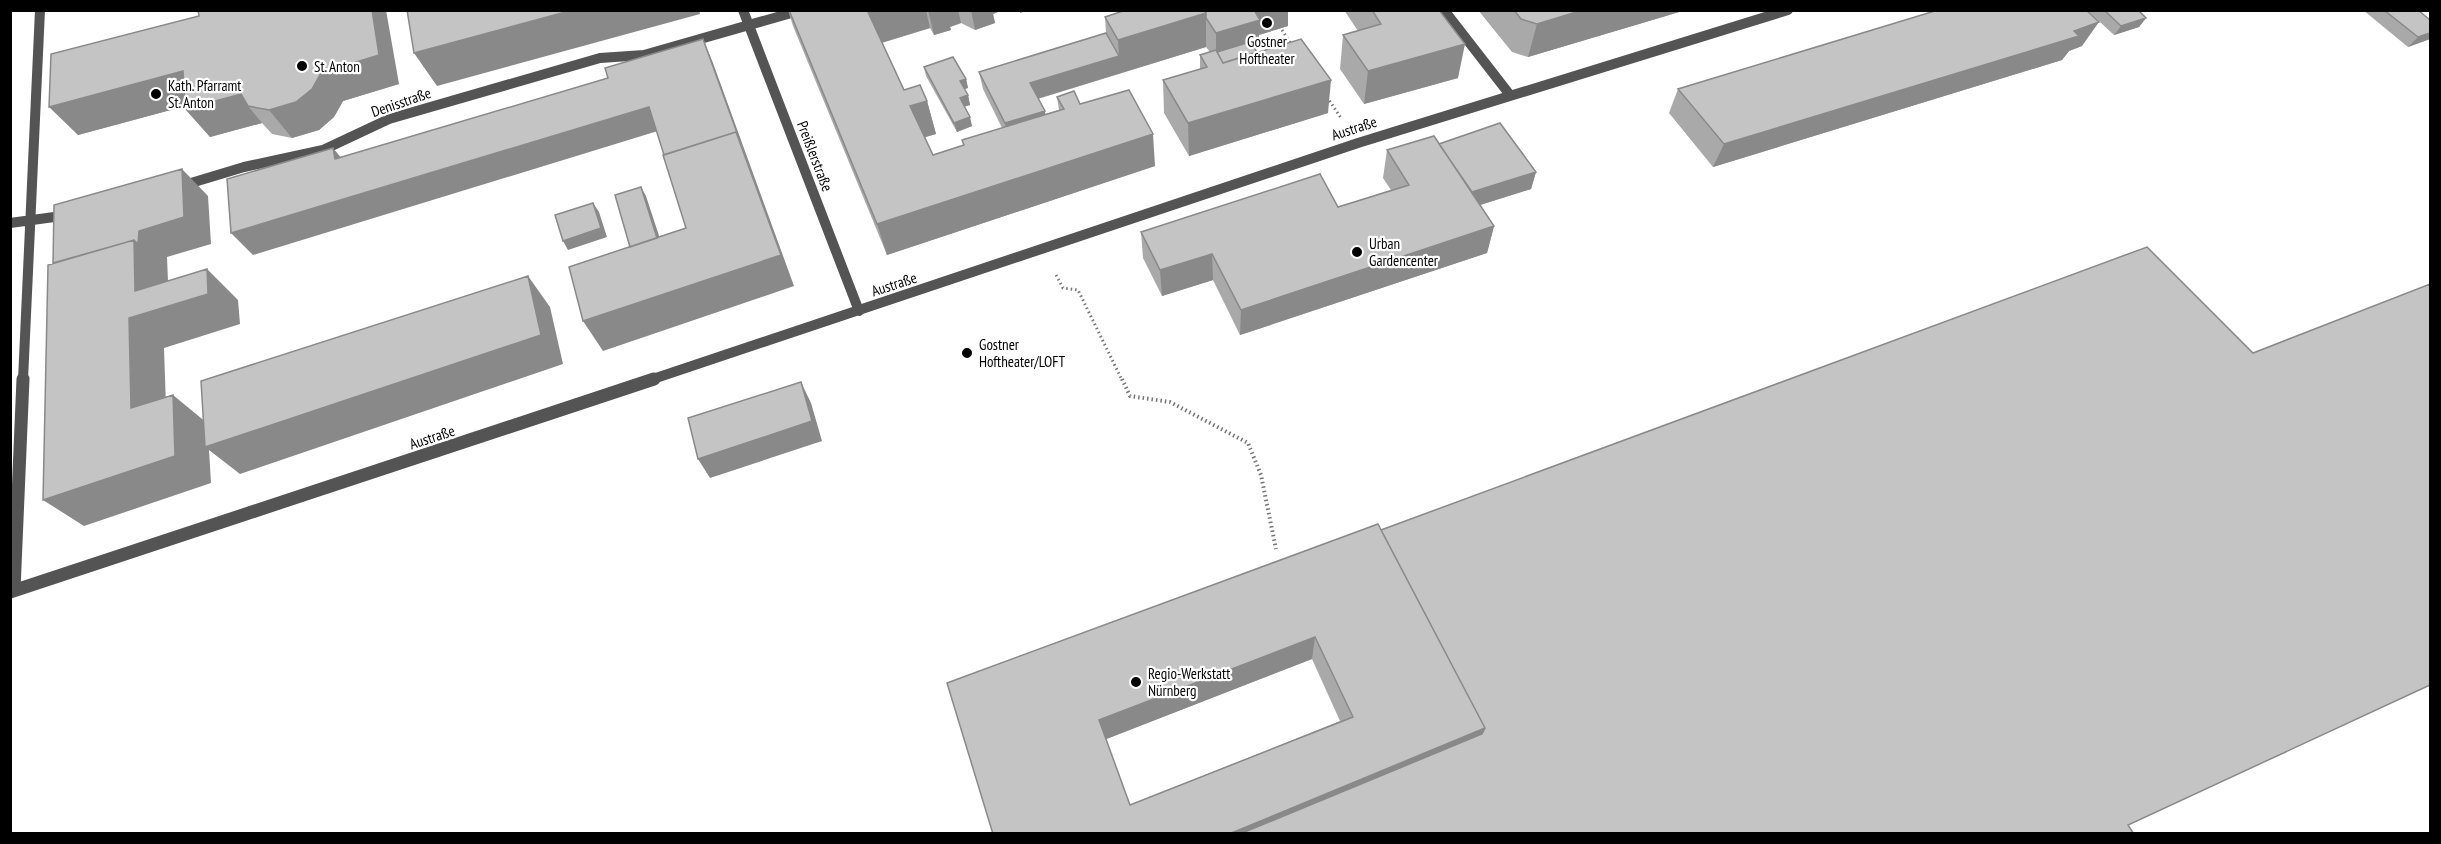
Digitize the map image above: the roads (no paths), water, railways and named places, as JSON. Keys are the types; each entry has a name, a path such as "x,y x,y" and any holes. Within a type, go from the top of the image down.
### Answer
{"street":[{"path":"12,591 40,10"},
{"name":"Preißlerstraße","path":"743,10 859,311"},
{"name":"Denisstraße","path":"168,190 244,167 323,150 389,119 600,58 644,55 802,10"},
{"path":"1444,10 1510,95"},
{"name":"Austraße","path":"12,591 859,311 1358,142 1788,10"},
{"path":"10,223 82,213"}],"place":[{"name":"Gostner Hoftheater","path":"1267,23"},
{"name":"St. Anton","path":"302,66"},
{"name":"Kath. Pfarramt St. Anton","path":"156,94"},
{"name":"Urban Gardencenter","path":"1357,252"},
{"name":"Gostner Hoftheater/LOFT","path":"967,353"},
{"name":"Regio-Werkstatt Nürnberg","path":"1136,682"}]}
